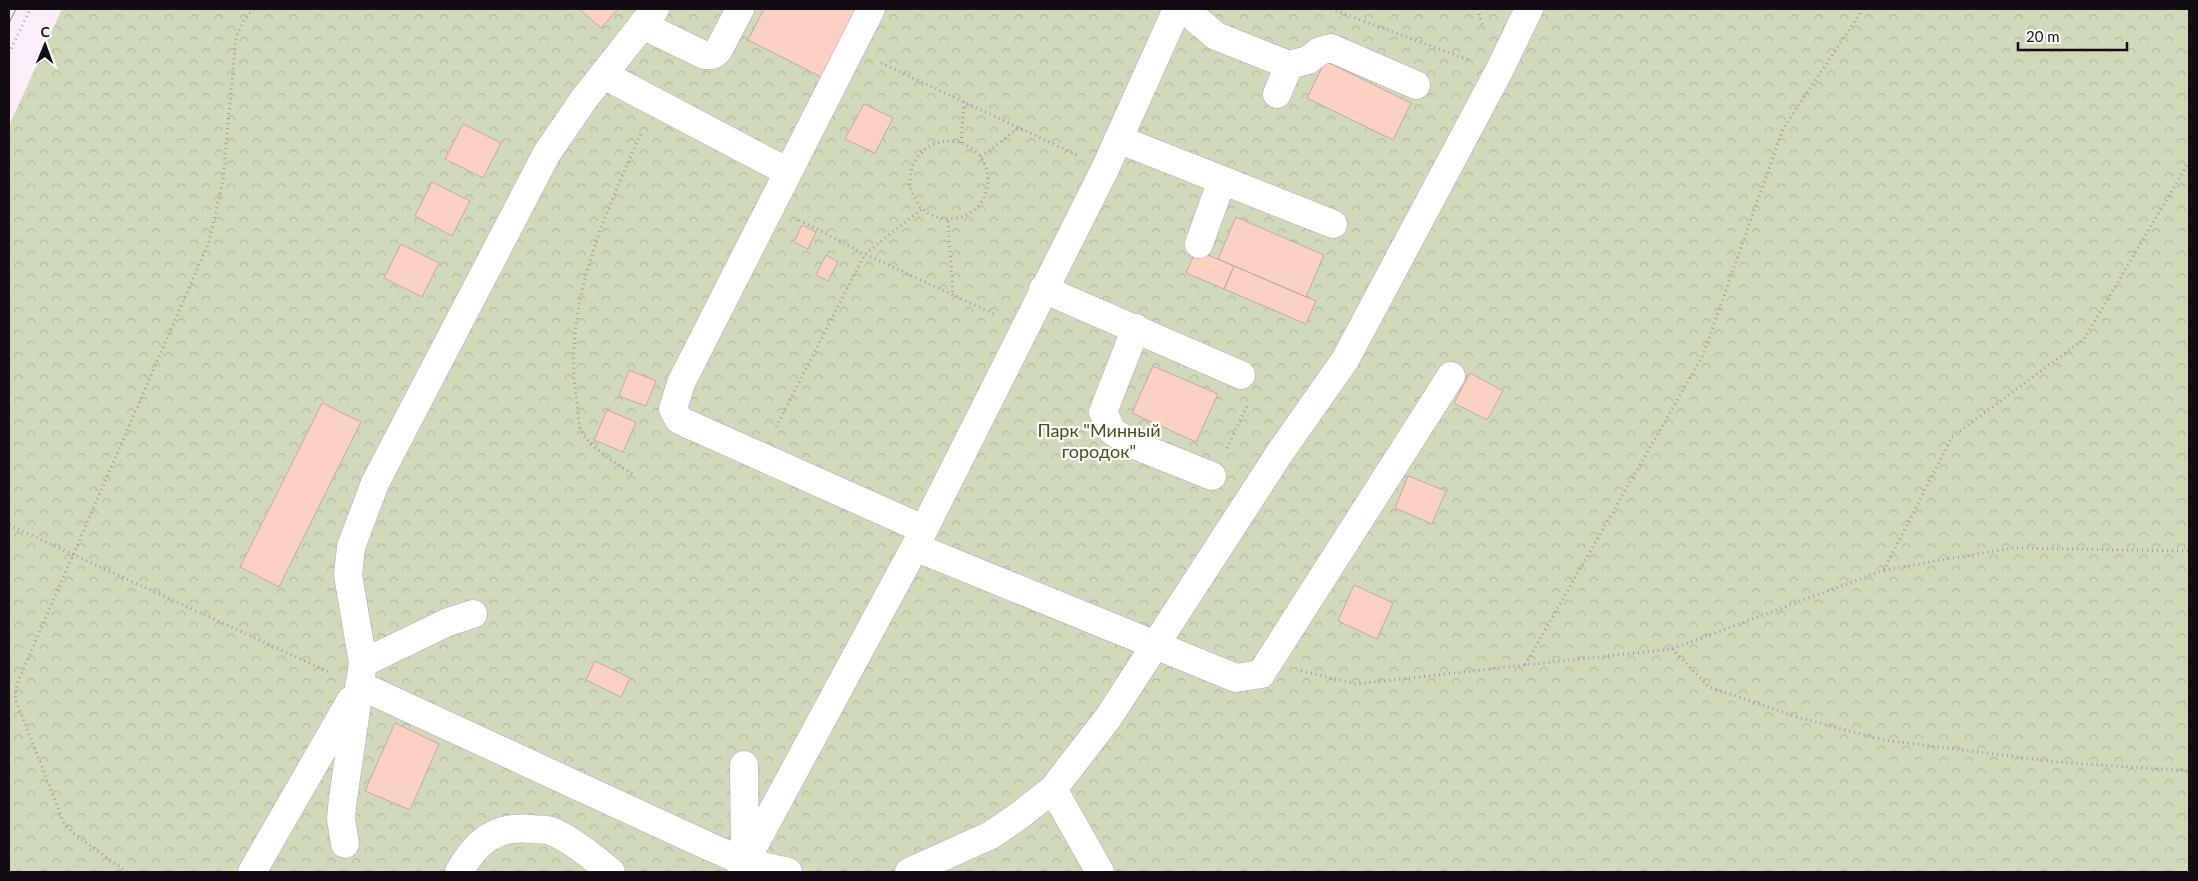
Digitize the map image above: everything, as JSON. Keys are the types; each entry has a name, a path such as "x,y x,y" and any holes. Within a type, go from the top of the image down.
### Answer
{"lane":[{"path":"345,844 341,818 361,674 348,575 351,547 375,483 547,153 584,99 648,17 704,55 712,55 718,51 740,9"},
{"path":"871,9 681,383 674,409 678,420 919,538 1155,645 1236,678 1261,674 1269,663 1451,376"},
{"path":"743,867 919,538 1105,168 1177,9"},
{"path":"1184,9 1216,36 1289,65 1308,60 1320,51 1331,48 1416,85"},
{"path":"909,872 991,835 1053,789 1108,718 1279,454 1346,360 1499,71 1528,9"},
{"path":"1277,94 1289,65"},
{"path":"604,75 788,172"},
{"path":"1118,139 1333,224"},
{"path":"1199,244 1222,180"},
{"path":"1043,289 1241,375"},
{"path":"1136,328 1103,412 1112,431 1132,444 1212,476"},
{"path":"252,872 361,674 448,622 473,614"},
{"path":"361,674 624,809 743,867 788,872"},
{"path":"743,867 744,765"},
{"path":"1053,789 1100,872"},
{"path":"459,872 467,859 484,840 495,832 515,827 550,831 583,850 611,872"}],"path":[{"path":"9,53 30,9"},
{"path":"127,872 73,833 64,823 15,698 16,684 210,242 223,180 236,37 245,18 254,9"},
{"path":"1331,9 1499,71"},
{"path":"1525,665 1703,355 1783,129 1863,9"},
{"path":"851,48 1105,168"},
{"path":"632,474 598,452 581,432 572,377 579,301 595,245 614,194 655,101"},
{"path":"961,143 964,102"},
{"path":"981,157 1018,128"},
{"path":"950,140 961,143 981,157 987,171 988,183 983,201 968,215 948,221 928,214 914,200 910,190 911,169 921,151 939,142 950,140"},
{"path":"1884,570 1952,437 2084,339 2189,162"},
{"path":"772,206 865,254 1024,328"},
{"path":"774,430 865,254 922,209"},
{"path":"948,221 953,294"},
{"path":"1212,476 1246,408 1249,390 1241,375"},
{"path":"9,525 72,554 361,674"},
{"path":"1269,663 1357,684 1672,649 1884,570 2012,548 2189,551"},
{"path":"1672,649 1709,687 1797,717 1884,740 2057,762 2189,771"}],"green space":[{"name":"Парк \"Минный городок\"","path":"62,9 2189,9 2189,872 9,872 9,126"}],"building":[{"path":"579,9 618,9 601,28"},
{"path":"764,9 858,9 823,78 748,40"},
{"path":"1325,61 1411,103 1393,140 1307,98"},
{"path":"864,104 893,118 875,153 845,139"},
{"path":"463,124 501,143 483,178 445,159"},
{"path":"432,182 470,201 452,236 415,216"},
{"path":"1236,217 1324,255 1306,297 1218,259"},
{"path":"802,225 816,232 808,249 794,242"},
{"path":"401,244 439,263 422,297 384,278"},
{"path":"1196,250 1234,266 1224,289 1186,273"},
{"path":"826,255 838,262 828,281 816,275"},
{"path":"1234,266 1316,301 1306,324 1224,289"},
{"path":"1153,366 1218,394 1196,442 1132,413"},
{"path":"629,370 656,381 646,406 619,396"},
{"path":"1470,373 1503,391 1487,420 1454,403"},
{"path":"322,403 361,422 279,587 240,567"},
{"path":"607,410 636,422 623,452 594,440"},
{"path":"1408,476 1446,491 1432,524 1395,508"},
{"path":"1354,585 1393,603 1377,639 1338,621"},
{"path":"595,661 630,678 621,697 586,680"},
{"path":"395,723 439,744 410,810 365,791"}],"tram line":[{"path":"9,23 16,9"}]}
